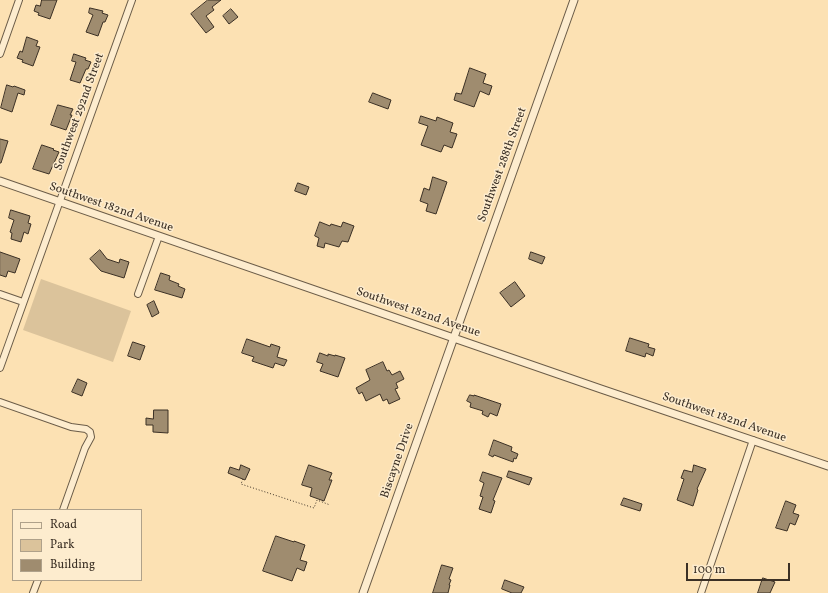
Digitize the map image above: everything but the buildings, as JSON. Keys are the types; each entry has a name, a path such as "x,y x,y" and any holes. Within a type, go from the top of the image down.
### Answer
{"street":[{"path":"0,54 19,0"},
{"name":"Southwest 292nd Street","path":"0,368 132,0"},
{"name":"Southwest 288th Street","path":"453,337 574,0"},
{"name":"Southwest 182nd Avenue","path":"0,181 828,466"},
{"path":"138,294 159,236"},
{"path":"0,294 23,302"},
{"name":"Biscayne Drive","path":"363,593 453,337"},
{"path":"0,402 90,432 91,437 85,448 63,509"},
{"path":"701,593 753,440"},
{"path":"34,593 38,581"}],"path":[{"path":"243,479 241,484 314,508 317,500 330,505"}],"green space":[{"path":"41,279 131,311 113,362 23,330"}]}
